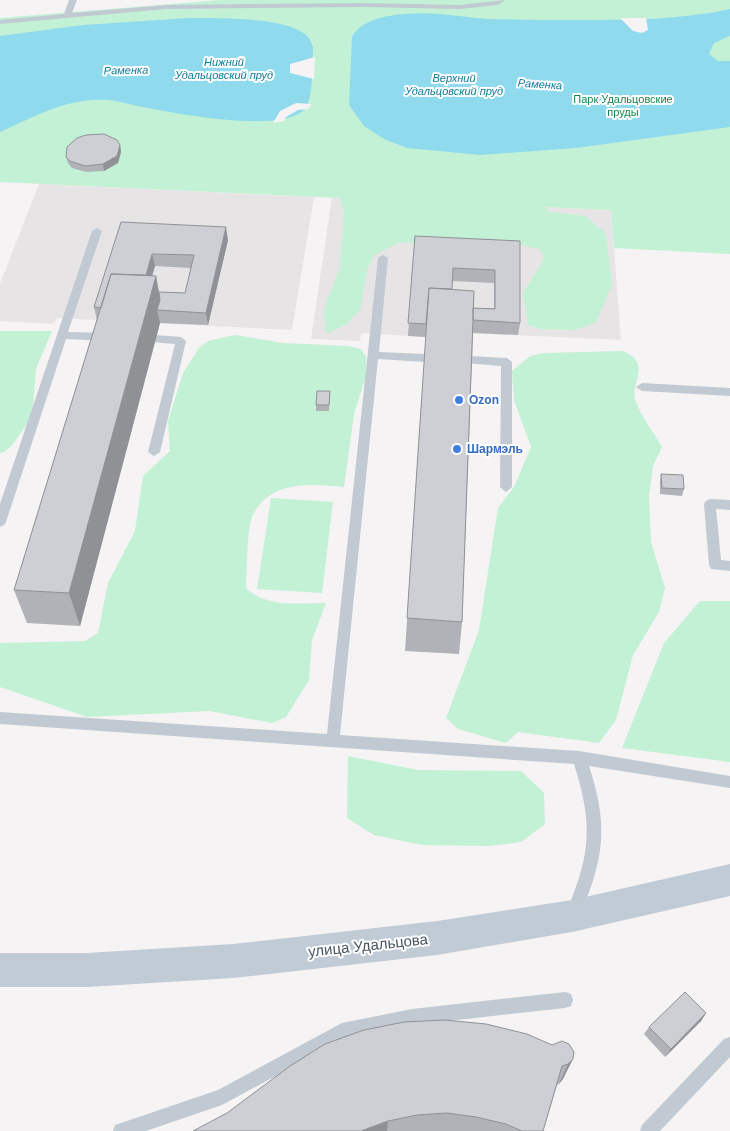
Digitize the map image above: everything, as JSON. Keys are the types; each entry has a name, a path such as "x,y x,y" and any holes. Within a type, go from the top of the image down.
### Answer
{"street":[{"name":"улица Удальцова","path":"0,970 87,970 233,960 437,938 572,916 730,880"}],"lane":[{"path":"68,16 74,0"},
{"path":"0,22 166,7 366,5 460,7 498,3 501,0"},
{"path":"0,522 97,232"},
{"path":"333,740 383,258"},
{"path":"62,334 111,337"},
{"path":"154,452 182,341 155,339"},
{"path":"373,355 425,358"},
{"path":"469,360 507,362 506,488"},
{"path":"642,388 730,392"},
{"path":"730,505 710,504 715,565 730,566"},
{"path":"0,718 579,758 730,782"},
{"path":"572,916 582,894 593,854 594,810 579,758"},
{"path":"121,1131 222,1097 342,1031 412,1017 565,1000"},
{"path":"648,1131 730,1045"},
{"path":"261,1075 272,1091"}],"shaded area":[{"path":"39,184 314,197 292,330 57,318 54,324 0,321 0,284"},
{"path":"332,197 611,210 621,340 471,333 426,337 361,333 360,341 311,339"}],"green space":[{"name":"Парк Удальцовские пруды","path":"220,0 730,0 730,254 614,248 611,210 544,207 551,212 586,216 606,234 612,285 596,322 576,330 540,329 528,325 523,293 544,256 539,249 517,244 458,247 400,242 373,256 367,271 360,311 345,325 326,334 324,309 340,268 344,212 340,198 0,182 0,18"},
{"path":"0,331 52,331 36,369 32,417 13,444 5,452 0,453"},
{"path":"235,335 283,343 349,346 361,349 366,357 366,376 354,414 344,487 304,485 279,491 259,505 250,523 246,588 254,594 273,602 294,604 326,603 312,640 309,680 286,717 272,723 210,711 87,717 0,687 0,643 85,641 98,633 108,583 135,531 143,476 170,451 168,421 183,373 199,348 208,341"},
{"path":"623,351 632,356 637,362 639,368 634,395 636,402 662,447 653,466 649,496 651,542 665,588 659,612 633,655 616,720 599,743 518,732 506,743 458,729 446,718 479,630 498,508 514,487 531,447 514,400 512,371 530,356 544,353"},
{"path":"271,498 333,502 322,593 257,589"},
{"path":"700,601 730,601 730,762 622,748 664,643"},
{"path":"348,756 418,770 521,771 544,793 545,824 521,842 489,846 422,845 374,835 347,818"}],"water":[{"name":"Верхний Удальцовский пруд","path":"730,9 730,36 714,43 709,54 718,61 730,61 730,127 576,148 481,155 407,148 384,139 364,126 349,105 352,37 361,26 383,17 426,13 488,19 636,19 674,17"},
{"name":"Нижний Удальцовский пруд","path":"189,18 266,21 295,28 305,34 313,47 311,90 304,110 291,117 250,121 201,117 113,101 80,101 39,114 0,132 0,36 83,25"}],"pier":[{"path":"620,18 646,18 648,30 642,33 633,31"},
{"path":"315,57 314,79 290,73 290,64"},
{"path":"296,103 312,104 308,109 298,110 286,117 284,121 273,123 280,111"}],"building":[{"path":"104,134 117,140 120,145 117,156 103,164 85,166 70,161 66,157 67,147 77,138 86,135"},
{"path":"121,222 226,227 206,313 157,310 160,300 159,292 185,293 194,255 152,254 146,275 111,274 101,308 94,307"},
{"path":"415,236 520,241 520,323 473,320 473,308 495,309 495,270 453,268 452,289 429,288 426,324 408,323"},
{"path":"111,274 156,276 69,593 14,590"},
{"path":"429,288 474,291 462,622 407,618"},
{"path":"317,391 330,391 329,405 316,405"},
{"path":"661,474 683,475 684,489 662,488"},
{"path":"685,992 706,1013 671,1049 649,1027"},
{"path":"445,1020 486,1024 527,1034 552,1045 562,1041 569,1044 574,1052 573,1059 568,1064 562,1066 543,1131 522,1131 506,1124 447,1113 417,1115 388,1121 361,1131 193,1131 227,1113 290,1066 325,1044 364,1030 404,1022"}],"place":[{"name":"Ozon","path":"459,400"},
{"name":"Шармэль","path":"457,449"}],"water label":[{"name":"Раменка","path":"126,70"},
{"name":"Раменка","path":"540,84"}]}
